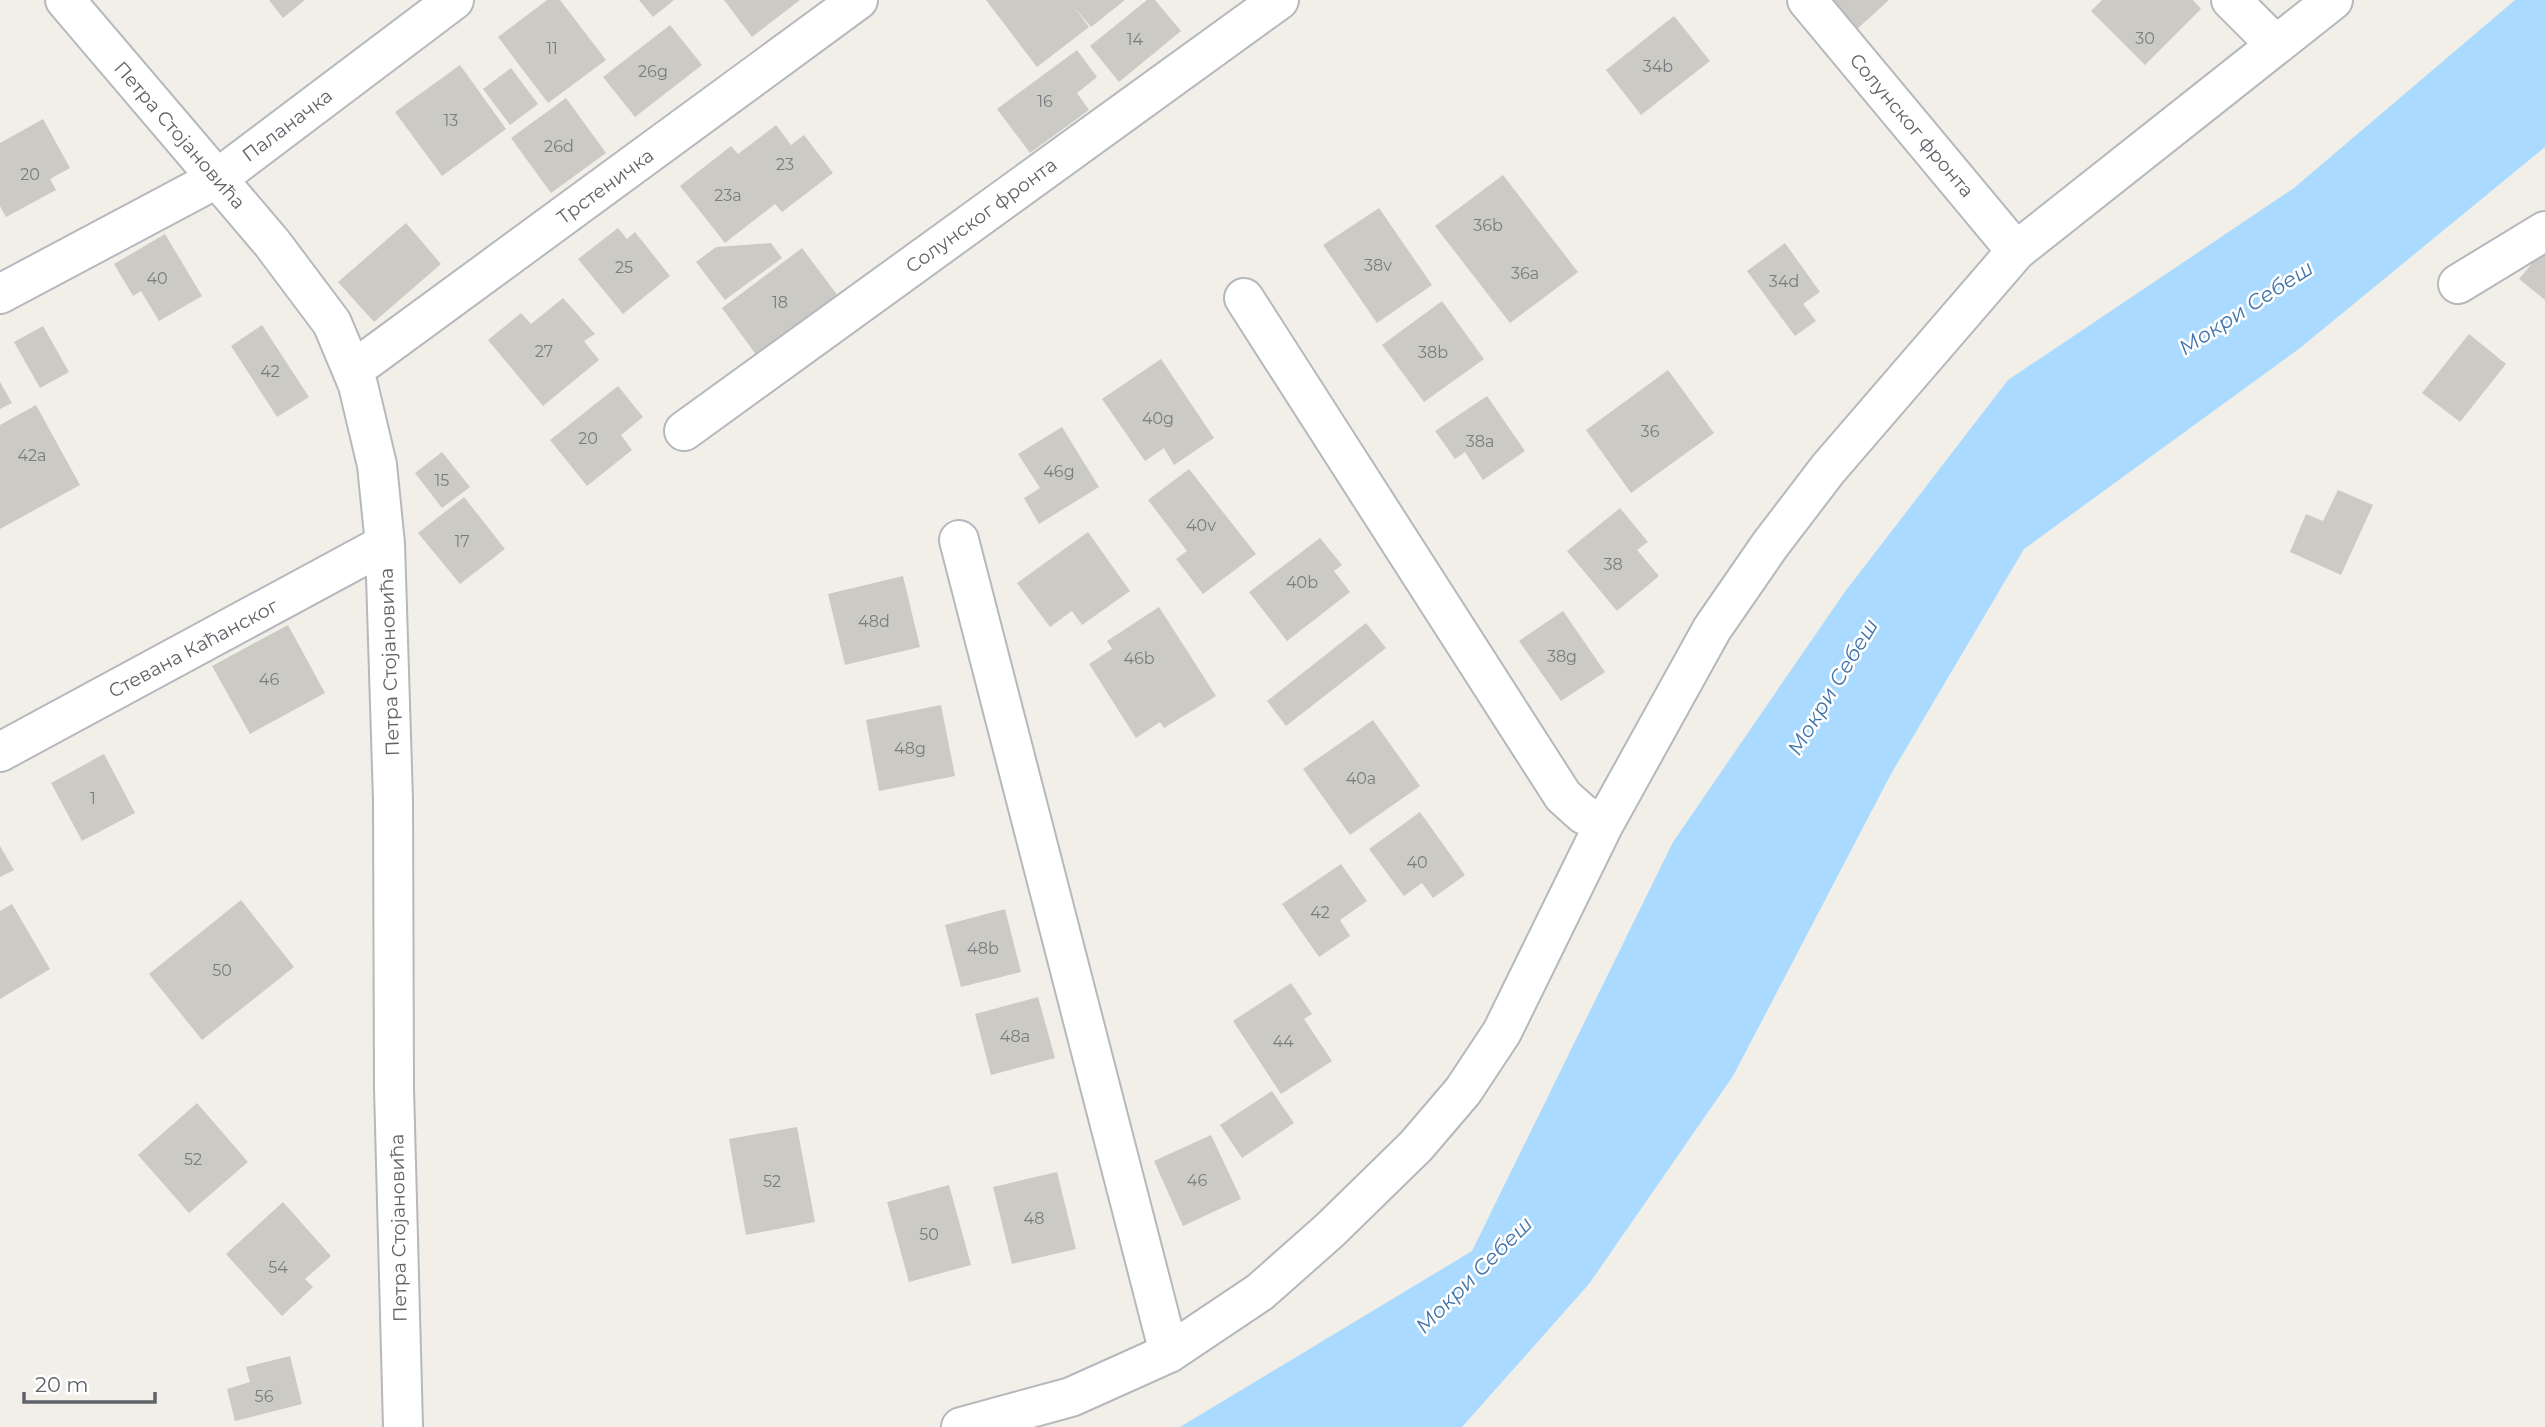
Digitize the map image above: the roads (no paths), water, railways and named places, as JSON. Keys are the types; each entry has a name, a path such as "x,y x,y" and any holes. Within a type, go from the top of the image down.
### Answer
{"street":[{"name":"Петра Стојановића","path":"65,0 272,243 332,323 358,385 377,465 385,544 393,800 394,1088 403,1427"},
{"name":"Паланачка","path":"0,294 218,178 454,0"},
{"name":"Трстеничка","path":"352,371 858,0"},
{"name":"Солунског фронта","path":"684,431 1279,0"},
{"name":"Солунског фронта","path":"1807,0 2016,251"},
{"path":"2231,0 2276,44"},
{"path":"961,1427 1071,1396 1169,1353 1252,1298 1330,1230 1416,1146 1463,1091 1502,1032 1604,824 1712,629 1770,545 1828,469 2016,251 2333,0"},
{"path":"2458,284 2545,232"},
{"path":"1244,298 1563,796 1583,814 1604,824"},
{"path":"959,540 1169,1353"},
{"name":"Стевана Каћанског","path":"0,752 385,544"}],"water":[{"name":"Мокри Себеш","path":"2515,0 2545,0 2545,147 2300,348 2024,549 1891,774 1733,1076 1589,1284 1462,1427 1180,1427 1472,1251 1673,842 1844,593 2008,380 2294,188"}]}
